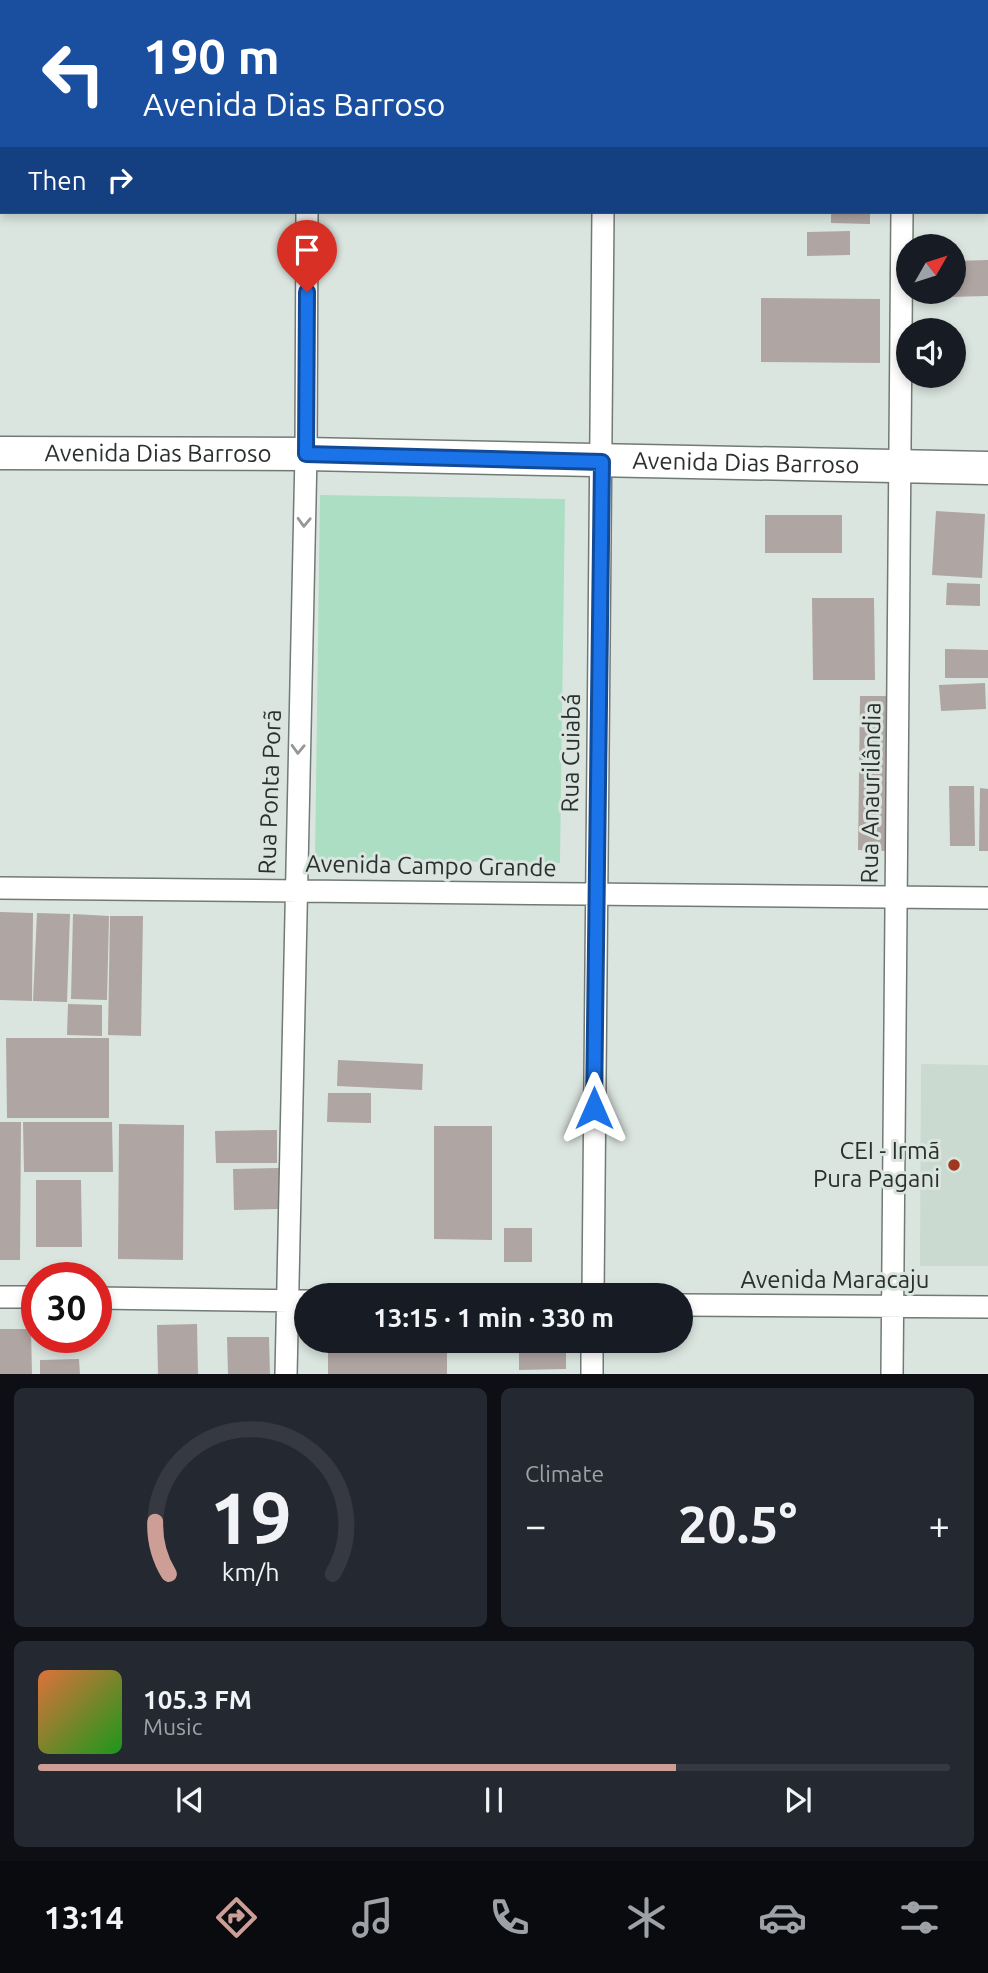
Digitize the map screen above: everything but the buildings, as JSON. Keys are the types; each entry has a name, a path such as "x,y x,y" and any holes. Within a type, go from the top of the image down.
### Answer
{"main road":[{"name":"Avenida Dias Barroso","path":"0,453 306,454 988,468"}],"street":[{"name":"Rua Ponta Porã","path":"296,1283 294,891 306,454 307,214"},
{"name":"Rua Cuiabá","path":"593,1283 603,214"},
{"name":"Rua Anaurilândia","path":"892,1374 902,214"},
{"name":"Avenida Campo Grande","path":"0,888 988,898"},
{"path":"0,1297 21,1297"},
{"path":"112,1298 294,1301"},
{"name":"Avenida Maracaju","path":"693,1305 988,1307"},
{"name":"Rua Ponta Porã","path":"286,1374 294,1316"},
{"path":"592,1353 592,1374"}],"shaded area":[{"name":"CEI - Irmã Pura Pagani","path":"921,1064 988,1065 988,1266 920,1266"}],"green space":[{"path":"320,495 565,499 560,863 315,859"}],"place":[{"name":"CEI - Irmã Pura Pagani","path":"954,1165"}],"route":[{"path":"307,292 306,454 602,462 594,1108"}]}
